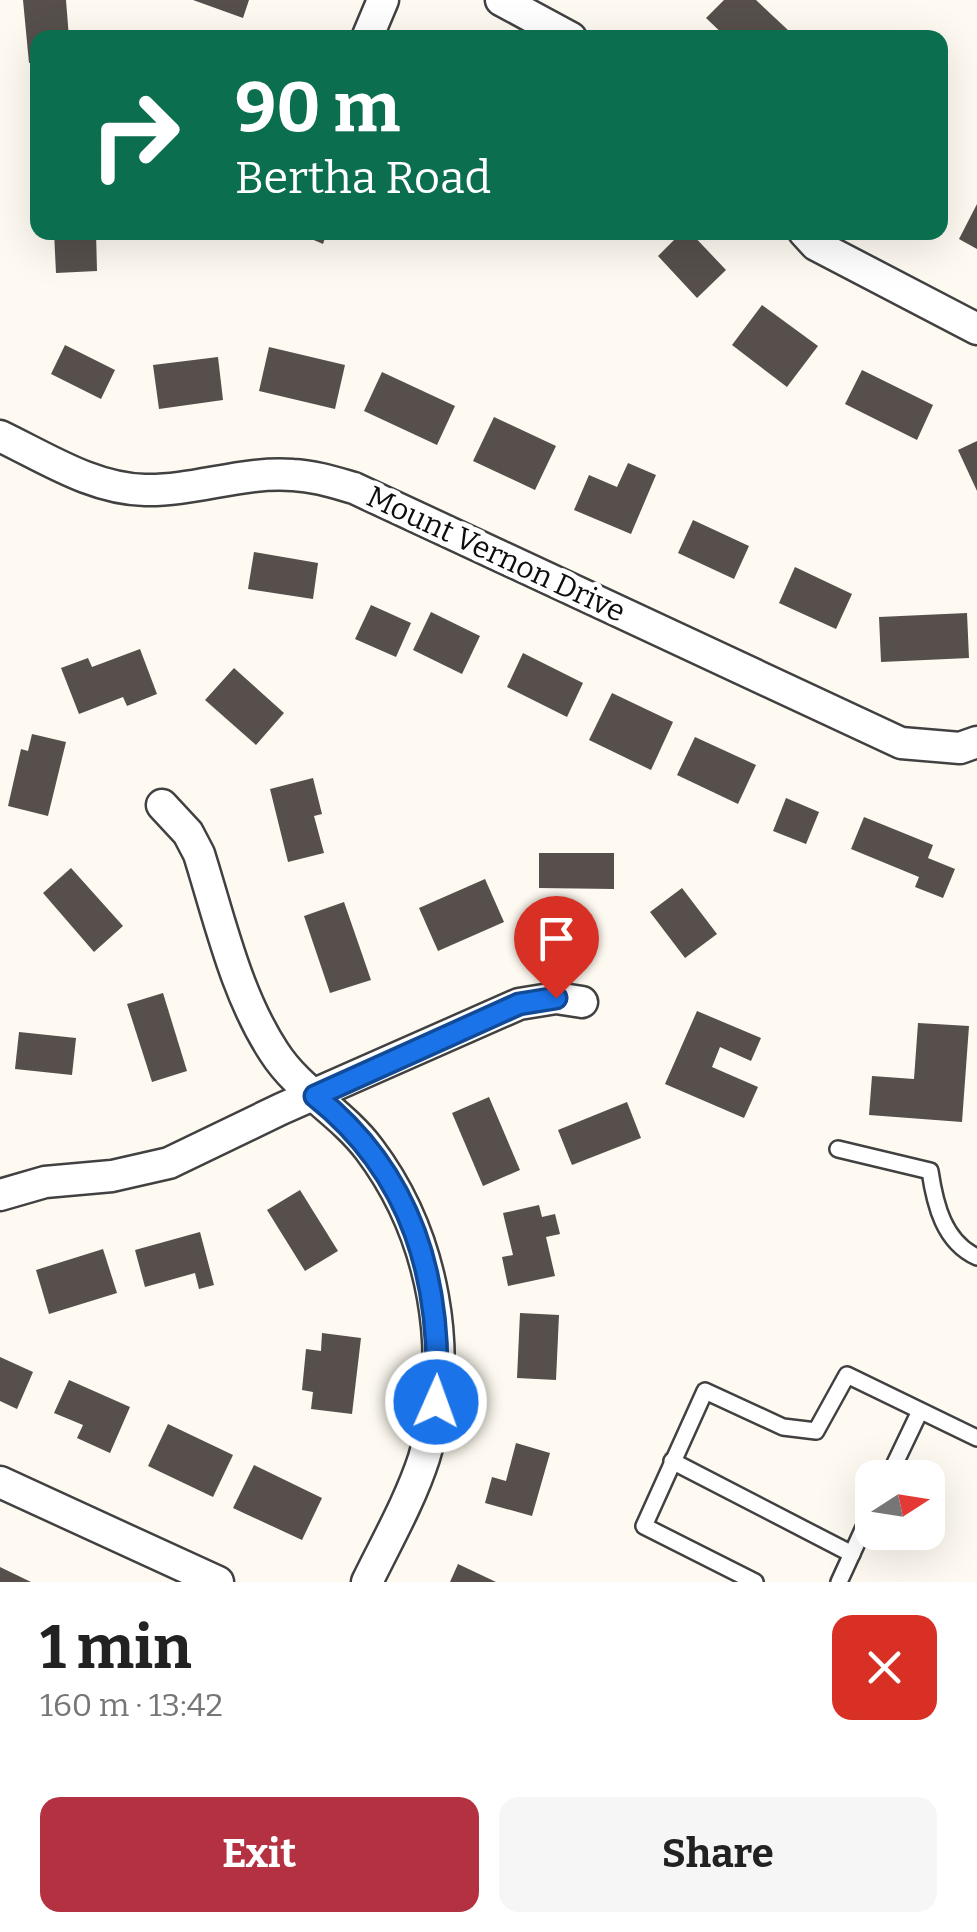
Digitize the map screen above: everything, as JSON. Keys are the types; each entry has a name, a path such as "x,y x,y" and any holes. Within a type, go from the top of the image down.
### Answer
{"street":[{"path":"370,30 383,0"},
{"path":"501,0 557,30"},
{"path":"812,240 977,329"},
{"name":"Mount Vernon Drive","path":"0,436 87,478 142,490 175,489 260,475 322,478 354,488 901,742 960,748 977,742"},
{"path":"162,805 188,833 199,854 248,1006 260,1030 285,1069 354,1130 395,1187 419,1242 437,1320 438,1376 430,1433 416,1479 368,1582"},
{"path":"0,1195 45,1182 112,1176 169,1163 519,1004 556,998 582,1002"},
{"path":"0,1482 218,1582"}],"lane":[{"path":"838,1149 930,1171 935,1204 958,1248 977,1256"},
{"path":"755,1582 644,1526 704,1391 783,1427 816,1431 847,1375 977,1438"},
{"path":"897,1460 920,1411"},
{"path":"672,1461 852,1554"},
{"path":"839,1582 855,1547"}],"building":[{"path":"23,0 66,0 68,30 30,30 29,63"},
{"path":"193,0 249,0 243,18"},
{"path":"724,0 756,0 788,30 719,30 706,18"},
{"path":"977,204 977,249 959,239"},
{"path":"54,240 96,240 97,271 56,273"},
{"path":"674,240 698,240 726,270 697,298 658,256"},
{"path":"762,305 818,346 787,387 732,345"},
{"path":"65,345 115,370 101,399 51,374"},
{"path":"269,347 345,365 335,409 259,391"},
{"path":"218,357 223,400 159,409 153,365"},
{"path":"862,370 933,405 917,440 845,404"},
{"path":"382,372 455,406 437,445 364,411"},
{"path":"494,417 556,446 535,490 473,461"},
{"path":"977,441 977,491 958,450"},
{"path":"628,463 656,475 631,534 574,510 589,475 617,487"},
{"path":"693,520 749,546 734,579 678,553"},
{"path":"254,552 318,563 313,599 248,589"},
{"path":"795,567 852,594 836,629 779,603"},
{"path":"371,605 411,623 396,657 355,639"},
{"path":"431,612 480,636 462,674 413,650"},
{"path":"967,613 969,658 881,662 879,617"},
{"path":"140,649 157,694 127,706 123,697 79,714 61,668 88,658 92,667"},
{"path":"523,653 583,683 567,717 507,687"},
{"path":"234,668 284,713 256,745 205,700"},
{"path":"612,693 673,722 651,770 589,740"},
{"path":"32,734 66,742 48,816 8,806 21,749 28,751"},
{"path":"695,737 756,765 738,804 677,775"},
{"path":"313,778 322,814 314,816 324,853 288,862 270,789"},
{"path":"786,798 819,812 806,844 773,831"},
{"path":"864,817 933,845 928,858 955,869 943,898 915,887 919,877 851,849"},
{"path":"539,853 614,853 614,889 539,888"},
{"path":"71,868 123,926 94,952 43,893"},
{"path":"485,879 504,922 438,951 419,908"},
{"path":"682,888 717,934 685,958 650,912"},
{"path":"344,902 371,980 330,993 304,916"},
{"path":"163,993 187,1071 152,1082 127,1004"},
{"path":"697,1011 761,1038 751,1061 720,1047 712,1067 758,1087 744,1118 665,1084"},
{"path":"918,1023 969,1026 962,1122 869,1115 872,1076 914,1079"},
{"path":"19,1032 76,1038 72,1075 15,1069"},
{"path":"489,1097 520,1170 483,1186 452,1113"},
{"path":"627,1102 641,1138 572,1165 558,1130"},
{"path":"300,1190 338,1251 305,1271 267,1210"},
{"path":"539,1205 542,1217 555,1214 560,1234 546,1237 555,1276 508,1286 502,1257 513,1255 503,1213"},
{"path":"200,1232 214,1285 199,1289 195,1273 145,1287 135,1250"},
{"path":"103,1249 117,1293 49,1314 36,1270"},
{"path":"520,1313 559,1315 556,1380 517,1378"},
{"path":"322,1333 361,1338 352,1414 311,1409 313,1392 302,1390 306,1349 321,1351"},
{"path":"0,1357 33,1372 17,1409 0,1401"},
{"path":"69,1380 130,1407 110,1453 77,1438 83,1425 54,1413"},
{"path":"168,1424 233,1455 213,1497 148,1466"},
{"path":"516,1443 550,1453 532,1516 485,1503 492,1477 506,1481"},
{"path":"254,1465 322,1498 302,1540 233,1508"},
{"path":"458,1564 496,1582 450,1582"},
{"path":"0,1567 31,1582 0,1582"}],"route":[{"path":"436,1402 437,1320 419,1242 395,1187 380,1164 354,1130 315,1096 519,1004 556,998"}]}
